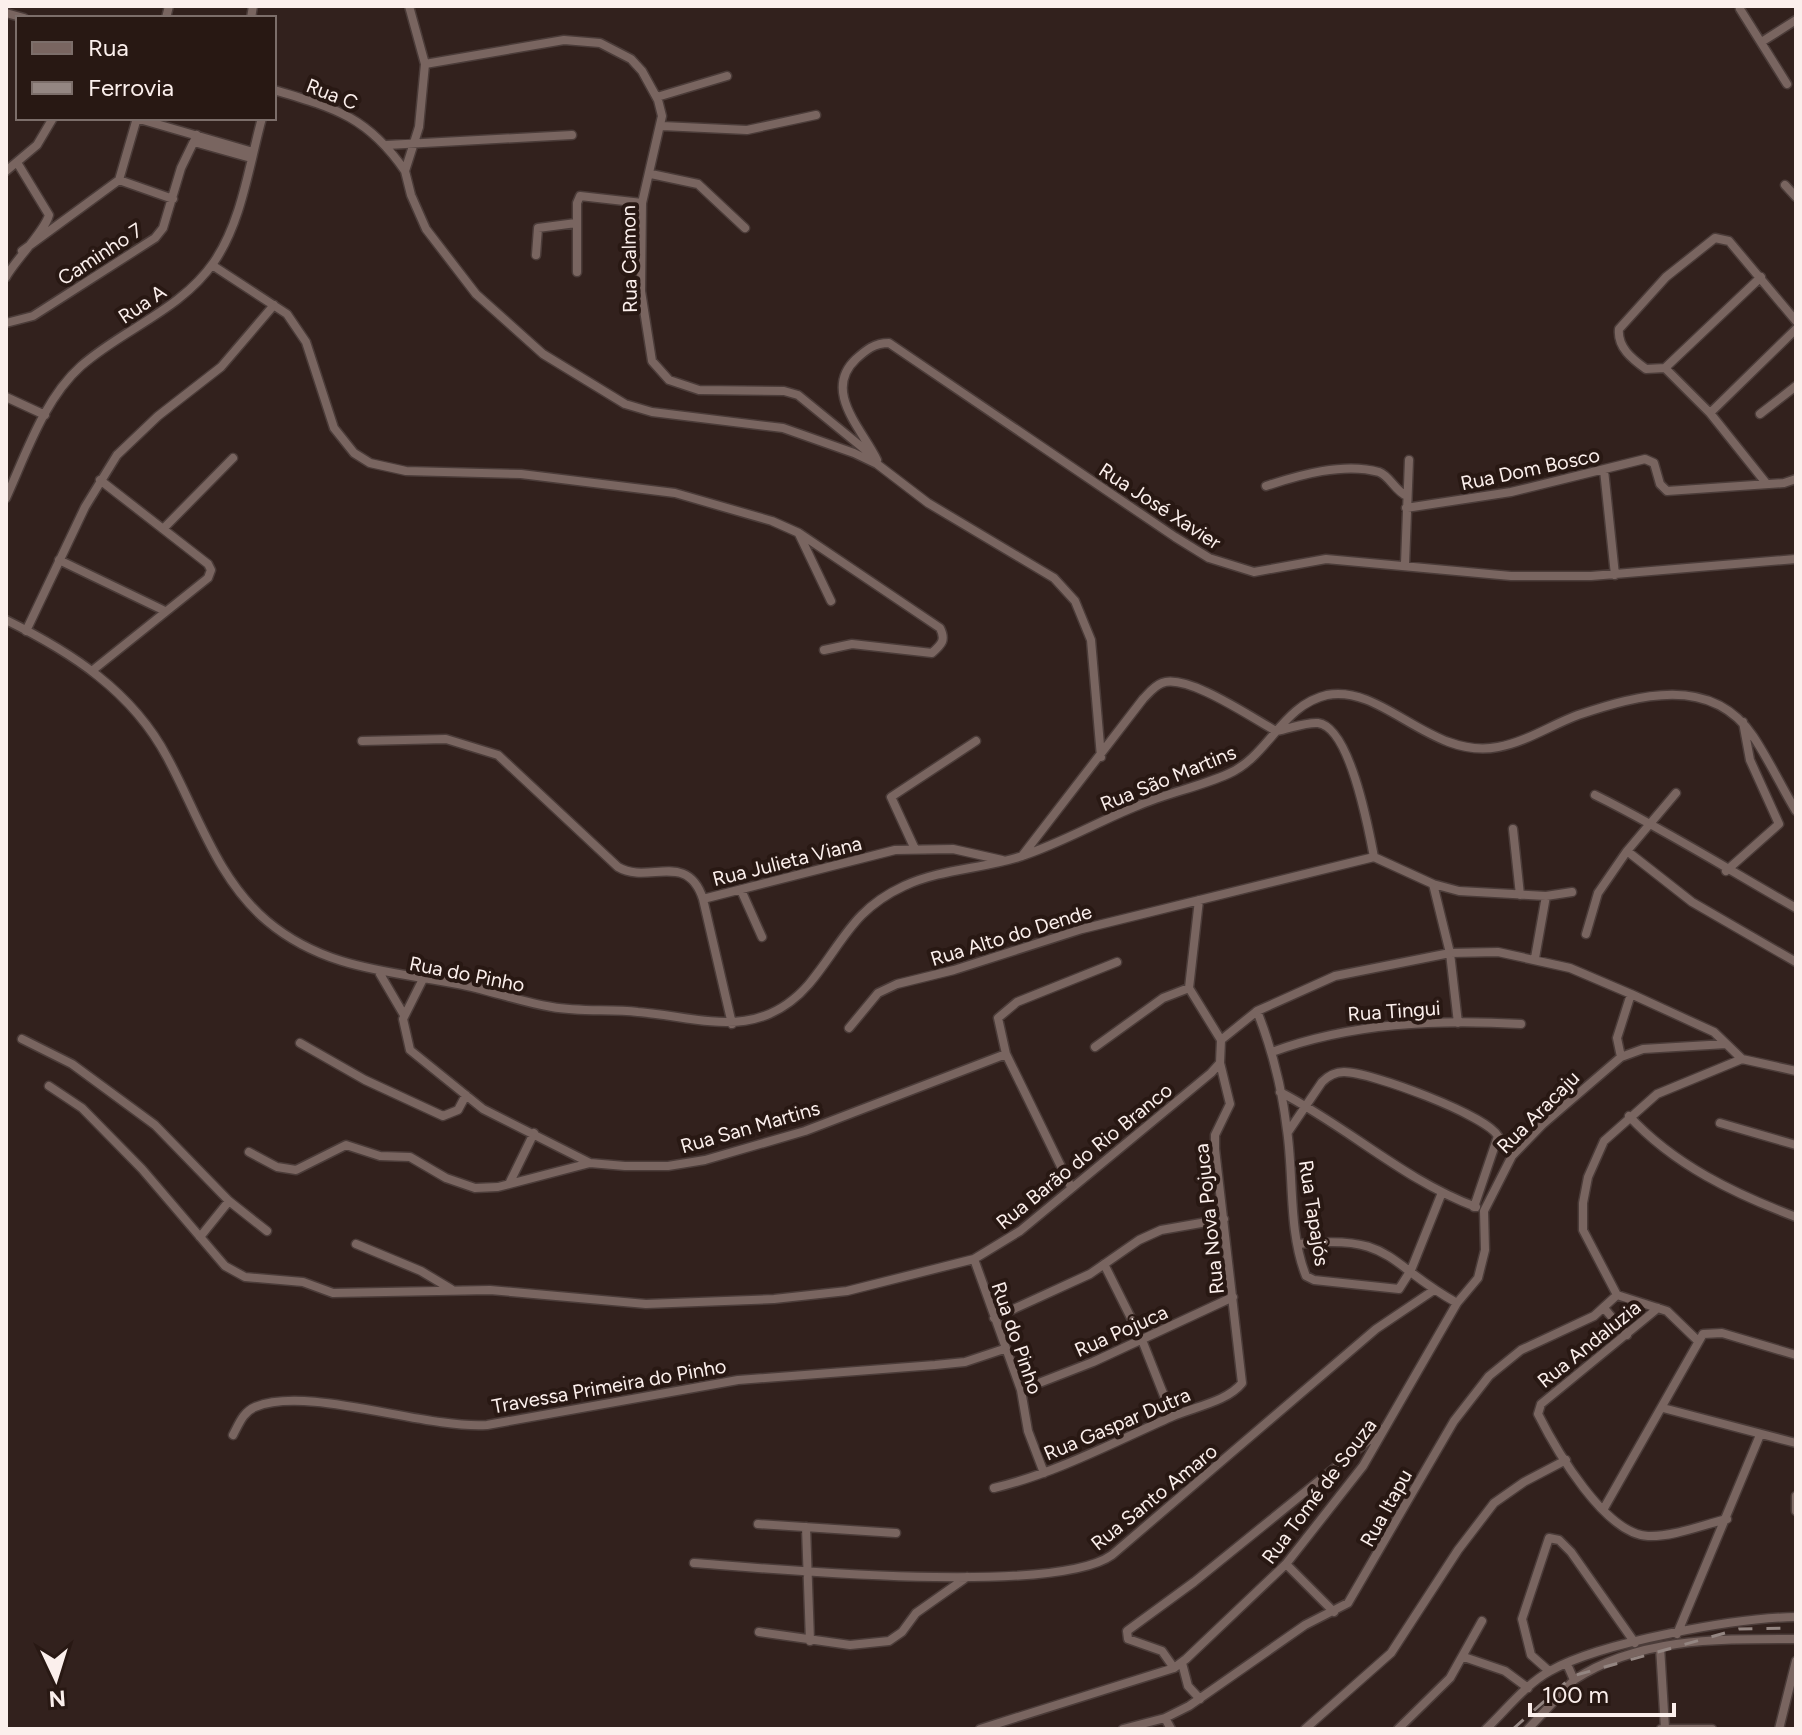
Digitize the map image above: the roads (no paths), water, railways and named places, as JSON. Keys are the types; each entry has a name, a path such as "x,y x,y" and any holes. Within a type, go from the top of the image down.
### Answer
{"street":[{"path":"405,171 415,144 425,64 409,6"},
{"path":"1740,9 1763,41 1787,84"},
{"path":"1763,41 1796,20"},
{"name":"Rua Calmon","path":"425,64 585,40 631,59 657,97 662,126 642,203 641,291 650,352 659,370 669,380 699,390 784,391 798,395 885,470"},
{"path":"657,97 727,76"},
{"name":"Rua C","path":"276,91 347,114 387,145 405,171 421,220 476,294 527,341 575,375 639,408 796,431 854,453 885,470"},
{"path":"662,126 747,130 816,115"},
{"path":"6,171 37,145 52,120"},
{"path":"22,251 119,180 136,120"},
{"path":"143,120 252,155"},
{"name":"Rua A","path":"6,498 45,415 60,390 81,366 183,295 212,265 233,222 261,120"},
{"path":"387,145 572,135"},
{"name":"Caminho 7","path":"6,323 33,316 155,238 163,228 181,168 196,139"},
{"path":"6,277 22,251 45,226 49,215 18,164"},
{"path":"651,174 698,184 745,228"},
{"path":"119,180 173,199"},
{"path":"1785,185 1796,197"},
{"path":"577,272 578,198 584,195 642,203"},
{"path":"536,255 538,228 576,223"},
{"path":"1796,321 1729,241 1720,237 1709,242 1666,277 1619,329 1618,337 1630,357 1646,369 1665,368 1673,374 1710,413 1766,483 1796,479"},
{"path":"212,265 287,314 306,342 341,441 370,463 406,471 521,474 655,487 772,521 799,533 940,628 944,636 942,644 932,653 852,644 824,650"},
{"path":"1665,368 1761,277"},
{"path":"26,631 100,480 132,439 221,367 274,305"},
{"path":"1710,413 1796,329"},
{"name":"Rua José Xavier","path":"877,460 847,407 841,383 849,366 867,349 889,343 1175,537 1226,565 1267,572 1326,559 1511,576 1615,575 1796,559"},
{"path":"1760,414 1796,386"},
{"path":"6,397 45,415"},
{"path":"163,529 233,458"},
{"name":"Rua Dom Bosco","path":"1406,508 1511,492 1645,459 1656,467 1660,484 1667,491 1766,483"},
{"path":"1405,564 1409,460"},
{"path":"885,470 928,503 1041,569 1065,587 1083,616 1095,662 1101,757"},
{"path":"1604,470 1615,575"},
{"path":"1266,486 1307,474 1373,472 1384,475 1398,492 1407,496"},
{"path":"93,670 208,578 211,570 100,480"},
{"path":"799,533 831,601"},
{"path":"59,560 165,611"},
{"name":"Rua do Pinho","path":"6,620 93,670 118,692 159,742 214,851 259,914 300,943 380,974 423,979 553,1007 642,1012 703,1023 732,1024 773,1010 800,993 848,926 884,897 935,874 1021,856"},
{"name":"Rua São Martins","path":"1021,856 1054,810 1101,757 1143,699 1161,683 1170,681 1195,687 1276,731"},
{"name":"Rua São Martins","path":"1021,856 1150,800 1229,774 1253,758 1300,707 1329,695 1342,694 1380,708 1446,743 1477,749 1515,742 1581,714 1671,695 1709,697 1743,722"},
{"path":"1743,722 1796,811"},
{"path":"1726,871 1779,824 1750,760 1743,722"},
{"path":"1276,731 1322,723 1331,732 1355,778 1374,857 1433,884 1470,893 1546,896 1572,892"},
{"path":"362,741 446,739 498,755 618,867 628,872 670,870 688,876 698,885 703,899"},
{"path":"914,847 891,797 976,741"},
{"path":"1586,934 1598,893 1627,851 1676,793"},
{"path":"1595,795 1652,822 1726,871 1796,908"},
{"path":"1513,829 1520,895"},
{"name":"Rua Julieta Viana","path":"732,1024 703,899 914,847 953,849 1006,861"},
{"path":"1627,851 1692,902 1796,962"},
{"name":"Rua Alto do Dende","path":"849,1028 878,993 897,984 954,970 1082,929 1374,857"},
{"path":"1433,884 1450,953 1458,1023"},
{"path":"741,890 762,937"},
{"path":"1535,958 1546,896"},
{"path":"1199,900 1189,988 1221,1040 1220,1063"},
{"path":"1221,1040 1257,1011 1335,976 1450,953 1498,952 1535,958 1631,994 1714,1032 1742,1059 1796,1071"},
{"path":"1071,1187 1006,1054 998,1018 1017,1002 1117,962"},
{"name":"Rua San Martins","path":"380,974 404,1015 405,1037 410,1050 483,1109 590,1163 668,1166 705,1160 805,1131 1006,1054"},
{"path":"404,1015 423,979"},
{"path":"1095,1047 1163,998 1189,988"},
{"path":"1621,1057 1617,1038 1631,994"},
{"name":"Rua Tapajós","path":"1257,1011 1272,1052 1288,1132 1289,1169 1306,1276 1314,1280 1395,1290 1401,1288 1411,1270"},
{"name":"Rua Tingui","path":"1272,1052 1339,1030 1458,1023 1521,1024"},
{"path":"22,1039 72,1064 155,1125 229,1201 267,1231"},
{"path":"300,1043 365,1080 443,1116 458,1110 466,1095"},
{"name":"Rua Aracaju","path":"1391,1423 1457,1303 1471,1290 1482,1263 1484,1211 1512,1156 1621,1057 1643,1049 1726,1044"},
{"path":"1697,1340 1677,1319 1658,1308 1617,1295 1587,1241 1583,1203 1597,1153 1629,1116 1669,1087 1742,1059"},
{"name":"Rua Barão do Rio Branco","path":"49,1086 82,1108 115,1139 225,1266 253,1280 303,1282 333,1293 452,1289 646,1304 774,1299 847,1291 974,1259 1020,1231 1220,1063"},
{"name":"Rua Nova Pojuca","path":"1220,1063 1230,1096 1215,1141 1244,1376"},
{"path":"1288,1132 1328,1076 1351,1072 1479,1119 1498,1136 1474,1207"},
{"path":"1280,1092 1306,1105 1441,1195 1484,1211"},
{"path":"1629,1116 1646,1134 1688,1165 1732,1191 1796,1217"},
{"path":"1720,1123 1796,1145"},
{"path":"509,1184 534,1133"},
{"path":"249,1152 277,1167 296,1170 346,1145 380,1156 410,1157 446,1178 475,1188 509,1184 590,1163"},
{"path":"1411,1270 1441,1195"},
{"path":"200,1237 229,1201"},
{"path":"994,1318 1090,1274 1161,1230 1224,1219"},
{"path":"1299,1244 1340,1240 1369,1245 1457,1303"},
{"path":"356,1244 421,1271 452,1289"},
{"name":"Rua do Pinho","path":"974,1259 1021,1390 1028,1431 1044,1473"},
{"path":"1104,1264 1142,1340 1172,1416"},
{"name":"Rua Santo Amaro","path":"694,1563 967,1577 1072,1571 1102,1562 1309,1391 1376,1329 1434,1290"},
{"name":"Rua Itapu","path":"1123,1729 1165,1718 1200,1699 1305,1625 1348,1603 1454,1421 1489,1376 1521,1350 1604,1308 1617,1295"},
{"name":"Rua Pojuca","path":"1021,1390 1142,1340 1233,1297"},
{"path":"1604,1308 1627,1335"},
{"name":"Rua Andaluzia","path":"1566,1460 1538,1414 1541,1404 1658,1308"},
{"path":"1603,1510 1663,1408 1697,1340 1708,1332 1722,1333 1794,1350"},
{"name":"Travessa Primeira do Pinho","path":"233,1435 245,1414 272,1403 346,1407 449,1425 487,1425 738,1380 950,1363 1004,1349"},
{"name":"Rua Gaspar Dutra","path":"994,1488 1044,1473 1235,1390 1244,1376"},
{"path":"1663,1408 1796,1443"},
{"path":"1200,1699 1188,1686 1178,1665 1162,1651 1128,1639 1127,1631 1194,1582 1391,1423"},
{"name":"Rua Tomé de Souza","path":"980,1729 1178,1665 1286,1564 1363,1466 1391,1423"},
{"path":"1677,1634 1760,1435"},
{"path":"1305,1729 1391,1653 1458,1550 1494,1503 1516,1486 1566,1460 1603,1510 1631,1533 1651,1536 1727,1519"},
{"path":"1796,1496 1796,1511"},
{"path":"758,1524 896,1533"},
{"path":"806,1527 810,1641"},
{"path":"1549,1671 1531,1655 1522,1619 1549,1538 1559,1540 1571,1552 1635,1643"},
{"path":"1286,1564 1334,1612"},
{"path":"759,1632 850,1645 889,1641 902,1632 916,1613 967,1577"},
{"path":"1486,1729 1549,1671 1567,1664 1677,1634 1749,1620 1796,1617"},
{"path":"1398,1729 1450,1678 1482,1621"},
{"path":"1528,1729 1574,1680 1613,1659 1660,1647 1722,1640 1796,1639"},
{"path":"1660,1647 1663,1728 1712,1729"},
{"path":"1464,1657 1505,1671 1528,1688"},
{"path":"1779,1729 1796,1661"},
{"path":"1567,1664 1574,1680"},
{"path":"1165,1718 1171,1729"}],"railway":[{"path":"1513,1729 1573,1676 1739,1629 1796,1628"}]}
